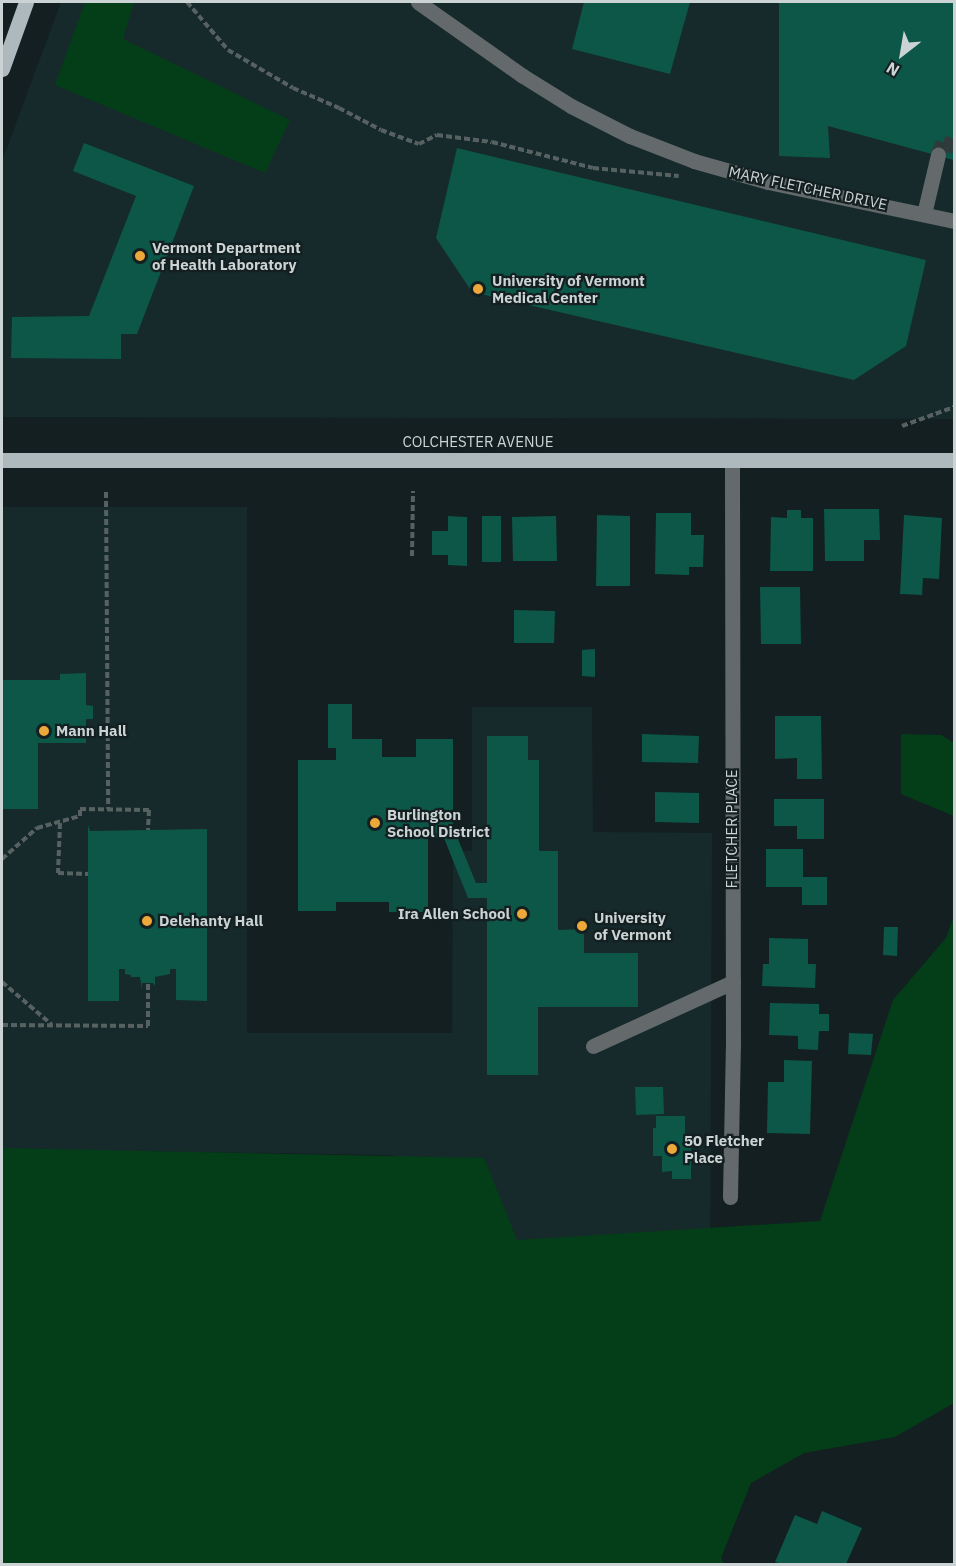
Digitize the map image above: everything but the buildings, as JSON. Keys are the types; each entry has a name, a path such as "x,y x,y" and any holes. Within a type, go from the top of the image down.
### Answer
{"main road":[{"path":"2,69 27,2"},
{"name":"COLCHESTER AVENUE","path":"2,460 954,460"}],"street":[{"name":"MARY FLETCHER DRIVE","path":"418,2 523,76 572,106 630,136 694,161 768,182 954,221"},
{"path":"924,214 938,155"},
{"name":"FLETCHER PLACE","path":"730,1197 733,982 732,460"},
{"path":"593,1046 733,982"}],"path":[{"path":"187,2 228,50 293,88 381,130 419,144 437,135 492,142 593,168 674,177 685,175"},
{"path":"902,426 954,407"},
{"path":"412,556 413,491"},
{"path":"106,492 108,809"},
{"path":"2,859 37,828 80,816 80,809 149,810 148,830"},
{"path":"60,823 58,873 88,874"},
{"path":"2,982 51,1025"},
{"path":"2,1024 148,1026 148,983"}],"shaded area":[{"name":"University of Vermont Medical Center","path":"61,2 954,2 954,419 2,417 2,161"},
{"name":"University of Vermont","path":"2,507 247,507 247,1033 452,1033 453,851 472,851 472,707 592,707 593,832 712,833 710,1322 450,1256 393,1155 2,1149"}],"green space":[{"path":"85,2 134,2 123,39 290,120 265,173 55,85"},
{"path":"901,734 941,735 954,743 954,816 901,794"},
{"path":"954,916 954,1403 895,1437 804,1453 751,1483 721,1558 724,1564 2,1564 2,1148 484,1158 517,1240 820,1221 893,1000 946,938"}],"tunnel":[{"path":"938,155 943,142 954,146"}],"place":[{"name":"Vermont Department of Health Laboratory","path":"140,256"},
{"name":"University of Vermont Medical Center","path":"478,289"},
{"name":"Mann Hall","path":"44,731"},
{"name":"Burlington School District","path":"375,823"},
{"name":"Ira Allen School","path":"522,914"},
{"name":"Delehanty Hall","path":"147,921"},
{"name":"University of Vermont","path":"582,926"},
{"name":"50 Fletcher Place","path":"672,1149"}]}
